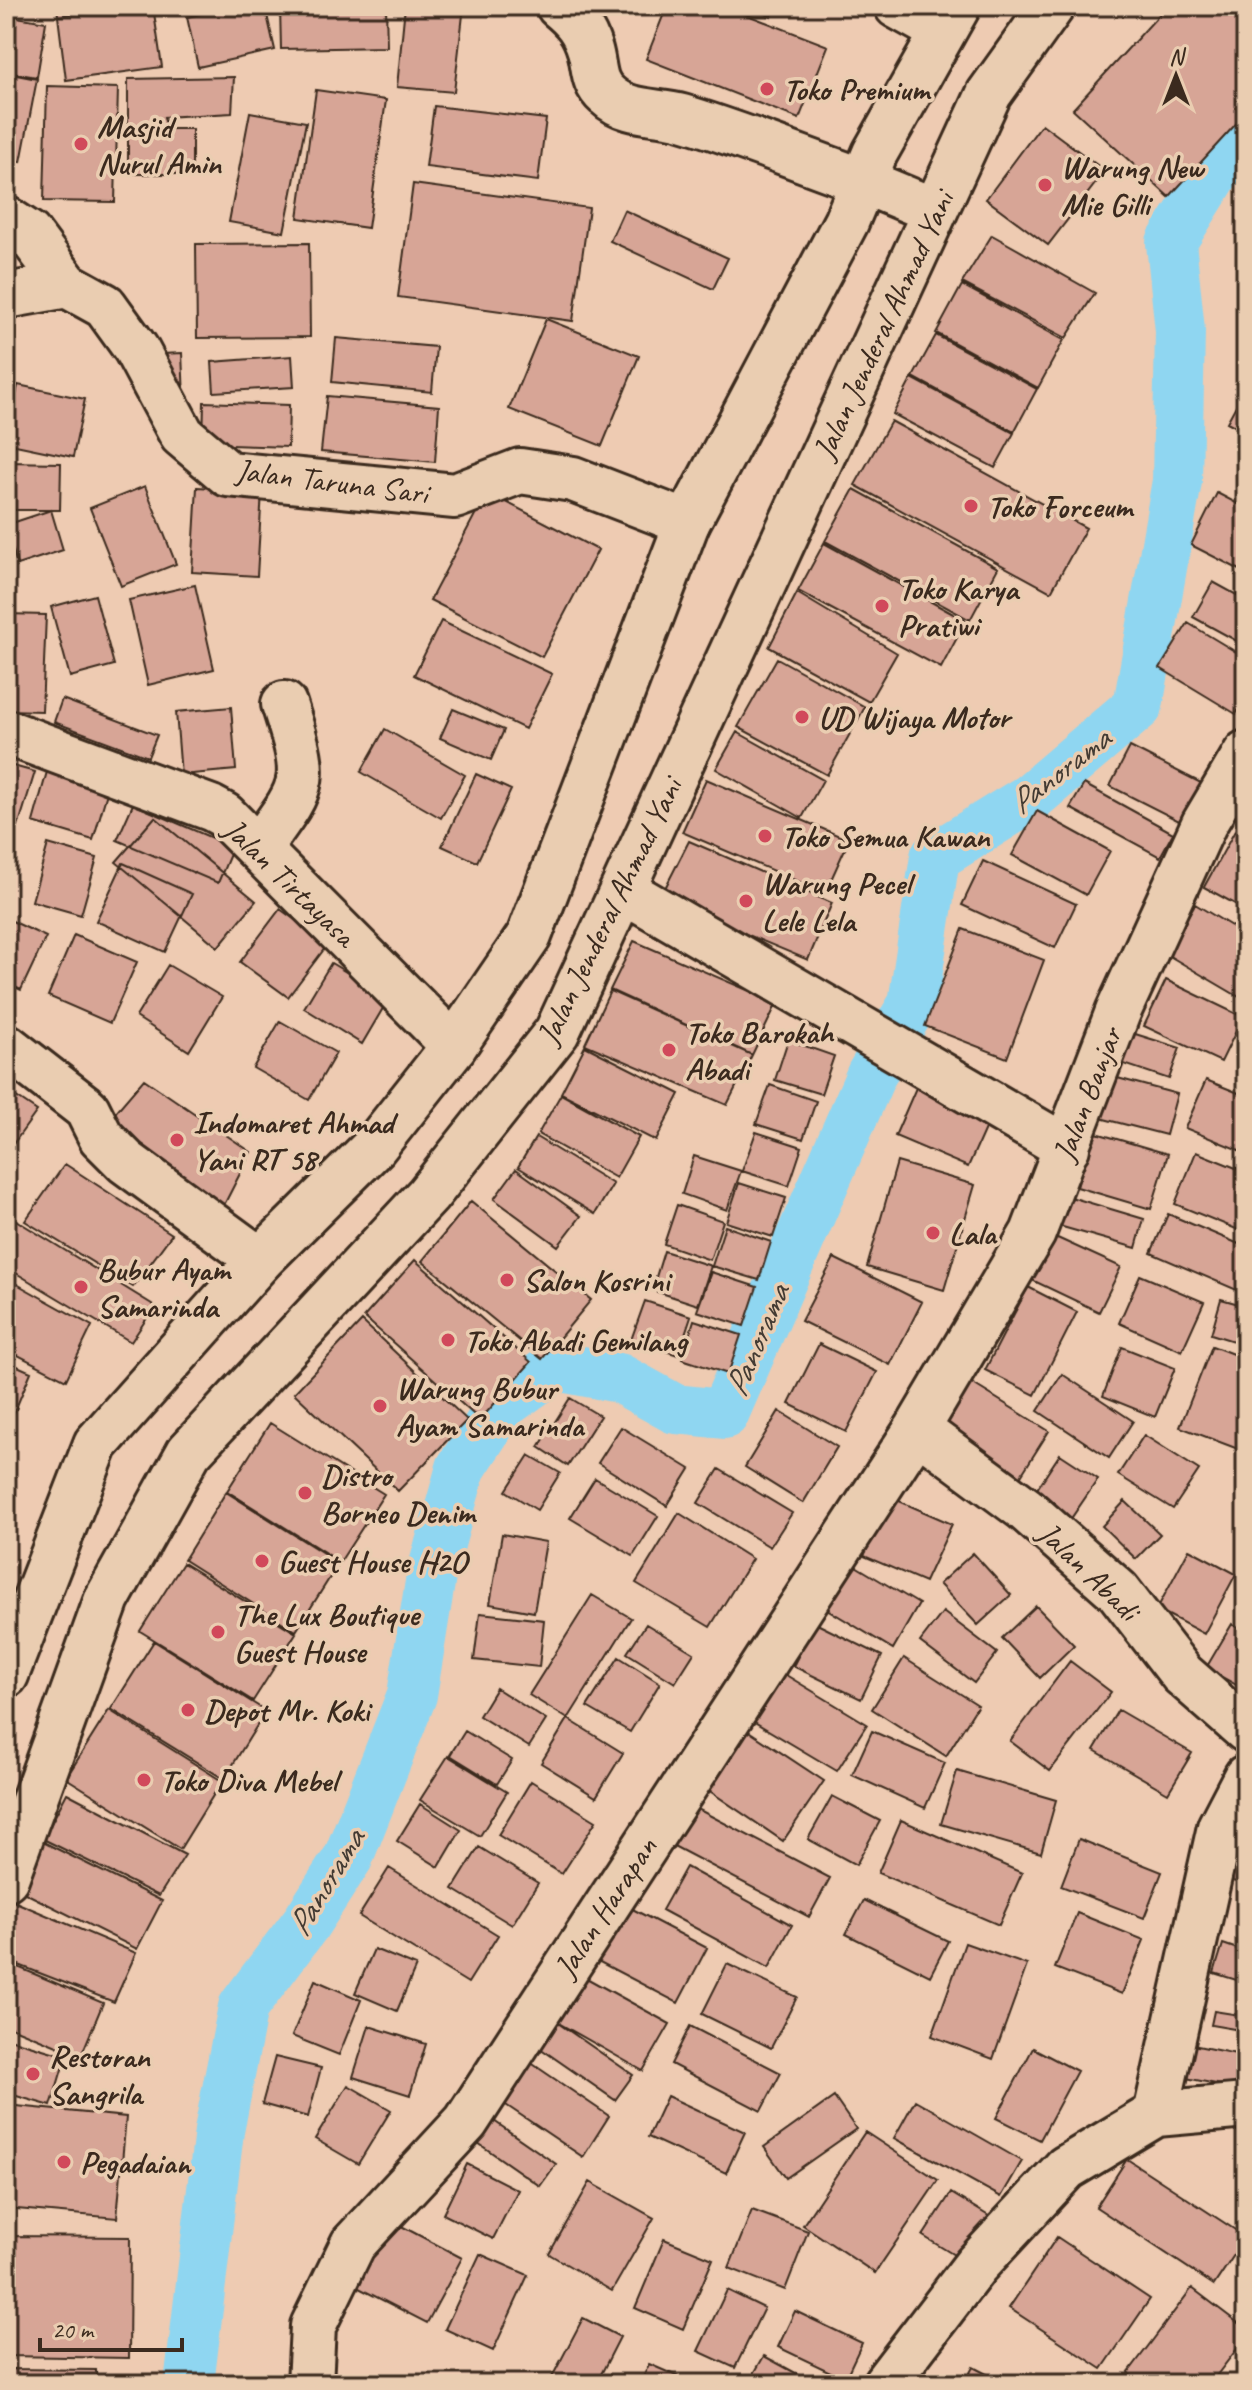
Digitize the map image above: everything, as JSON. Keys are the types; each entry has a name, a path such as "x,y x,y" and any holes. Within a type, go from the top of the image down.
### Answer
{"street":[{"path":"559,6 583,30 591,52 595,80 613,101 627,108 682,117 863,181 935,211"},
{"path":"897,6 950,19"},
{"name":"Jalan Jenderal Ahmad Yani","path":"6,1878 107,1599 189,1452 428,1195 557,1032 989,94 1052,6"},
{"name":"Jalan Jenderal Ahmad Yani","path":"6,1675 96,1444 260,1260 374,1147 454,1046 529,936 687,523 846,222 875,153 950,19"},
{"path":"6,219 29,234 67,285 6,296"},
{"name":"Jalan Taruna Sari","path":"67,285 105,306 136,349 182,435 228,474 455,496 520,471 573,479 687,523"},
{"path":"258,849 299,788 300,753 284,704"},
{"name":"Jalan Tirtayasa","path":"6,732 224,815 454,1046"},
{"name":"Jalan Banjar","path":"917,1429 1033,1233 1118,1012 1204,824 1246,753"},
{"path":"623,890 1067,1148"},
{"path":"6,1046 87,1109 101,1137 126,1162 260,1260"},
{"name":"Jalan Abadi","path":"917,1429 1025,1509 1118,1591 1182,1674 1246,1730"},
{"name":"Jalan Harapan","path":"310,2384 313,2326 353,2244 466,2122 917,1429"},
{"path":"1156,2114 1220,1827 1246,1777"},
{"path":"885,2384 976,2265 1066,2168 1156,2114 1246,2106"}],"building":[{"path":"57,6 131,6 58,16"},
{"path":"153,6 162,67 66,80 58,16"},
{"path":"237,6 265,6 275,50 198,67 187,17"},
{"path":"280,6 386,6 387,47 281,49"},
{"path":"405,6 464,6 454,92 397,87"},
{"name":"Toko Premium","path":"667,6 724,6 828,46 799,119 646,59"},
{"path":"751,6 777,6 771,17"},
{"path":"1167,6 1246,6 1246,113 1169,197 1073,109"},
{"path":"17,17 46,22 37,77 7,72"},
{"path":"6,73 37,79 21,162 6,159"},
{"path":"234,77 232,113 164,117 167,129 192,129 192,174 128,174 128,79"},
{"name":"Masjid Nurul Amin","path":"47,86 118,88 115,202 44,201"},
{"path":"316,90 386,100 368,228 298,218"},
{"path":"434,106 546,119 538,181 426,167"},
{"path":"250,112 306,122 284,232 229,222"},
{"name":"Warung New Mie Gilli","path":"1042,124 1105,171 1048,245 986,199"},
{"path":"413,184 589,208 573,321 398,297"},
{"path":"624,210 728,258 713,289 610,241"},
{"path":"992,235 1095,293 1066,338 962,283"},
{"path":"309,243 310,337 197,338 196,244"},
{"path":"962,285 1064,340 1038,388 936,333"},
{"path":"546,319 639,356 602,446 509,409"},
{"path":"936,335 1037,389 1014,432 913,377"},
{"path":"336,338 436,347 432,392 332,382"},
{"path":"182,353 184,398 162,354"},
{"path":"292,356 294,387 214,392 212,362"},
{"path":"912,378 1014,433 995,468 893,414"},
{"path":"18,385 85,399 73,457 6,443"},
{"path":"1246,387 1246,432 1227,422"},
{"path":"327,396 439,406 435,462 321,452"},
{"path":"204,402 289,405 288,447 203,444"},
{"name":"Toko Forceum","path":"891,421 1086,528 1051,592 855,485"},
{"path":"6,462 61,463 60,510 6,510"},
{"path":"145,486 176,564 121,586 90,508"},
{"path":"197,487 262,491 257,576 192,572"},
{"path":"854,489 998,568 970,620 825,541"},
{"path":"487,492 598,550 542,657 430,600"},
{"path":"1217,493 1246,508 1246,573 1191,545"},
{"path":"51,510 63,550 17,565 6,525"},
{"name":"Toko Karya Pratiwi","path":"824,543 966,621 941,668 798,591"},
{"path":"1213,582 1246,600 1246,646 1193,617"},
{"path":"195,585 214,669 148,685 129,600"},
{"path":"797,593 897,653 869,702 769,647"},
{"path":"95,595 114,665 70,677 51,607"},
{"path":"6,614 46,615 42,711 6,710"},
{"path":"441,621 552,674 525,729 414,675"},
{"path":"1188,623 1246,658 1246,698 1236,714 1160,668"},
{"name":"UD Wijaya Motor","path":"777,658 865,707 827,775 738,727"},
{"path":"62,699 157,735 148,757 54,722"},
{"path":"231,707 236,770 181,775 176,712"},
{"path":"453,709 504,730 491,760 440,738"},
{"path":"385,729 465,775 441,818 361,772"},
{"path":"737,732 823,780 802,818 716,769"},
{"path":"1130,747 1205,785 1185,824 1110,786"},
{"path":"6,764 35,772 18,827 6,823"},
{"path":"48,768 109,786 93,840 33,822"},
{"path":"476,774 511,790 477,862 442,846"},
{"name":"Toko Semua Kawan","path":"706,779 849,840 825,893 682,832"},
{"path":"1084,784 1173,833 1160,857 1070,808"},
{"path":"133,804 233,847 218,883 117,840"},
{"path":"1037,811 1110,851 1086,895 1012,855"},
{"path":"155,817 256,901 218,947 116,862"},
{"path":"1237,827 1246,832 1246,910 1204,887"},
{"name":"Warung Pecel Lele Lela","path":"689,841 832,903 808,960 660,898"},
{"path":"48,844 97,858 81,915 32,901"},
{"path":"983,861 1076,904 1055,948 962,905"},
{"path":"123,863 192,894 165,952 96,921"},
{"path":"1195,904 1246,935 1246,1001 1166,954"},
{"path":"280,909 328,944 288,997 240,962"},
{"path":"10,920 46,937 21,990 6,983 6,928"},
{"path":"963,929 1044,960 1007,1058 925,1026"},
{"path":"74,935 137,962 110,1023 48,996"},
{"path":"634,941 777,1003 752,1055 610,990"},
{"path":"331,963 389,998 362,1044 304,1008"},
{"path":"168,965 222,997 189,1051 136,1017"},
{"path":"1166,980 1243,1017 1221,1062 1144,1026"},
{"name":"Toko Barokah Abadi","path":"610,991 752,1055 727,1105 585,1044"},
{"path":"280,1021 336,1053 309,1100 253,1068"},
{"path":"1132,1033 1180,1048 1169,1079 1121,1063"},
{"path":"788,1040 834,1056 821,1094 775,1080"},
{"path":"585,1046 680,1094 656,1141 561,1093"},
{"path":"1110,1076 1177,1094 1166,1135 1100,1118"},
{"name":"Indomaret Ahmad Yani RT 58","path":"144,1079 251,1152 224,1205 102,1128"},
{"path":"1206,1080 1246,1096 1246,1153 1185,1128"},
{"path":"918,1083 991,1115 968,1167 895,1136"},
{"path":"770,1085 816,1101 803,1139 756,1124"},
{"path":"6,1090 37,1111 6,1154"},
{"path":"561,1094 639,1137 616,1178 538,1134"},
{"path":"756,1132 802,1147 789,1186 742,1171"},
{"path":"1093,1132 1168,1154 1151,1209 1077,1187"},
{"path":"536,1137 613,1184 595,1214 518,1167"},
{"path":"1196,1152 1246,1172 1246,1233 1175,1204"},
{"path":"694,1156 741,1171 727,1210 682,1194"},
{"path":"897,1162 975,1185 944,1290 867,1267"},
{"path":"65,1164 172,1234 133,1287 25,1221"},
{"path":"516,1169 581,1216 558,1246 494,1199"},
{"path":"739,1183 786,1198 773,1237 726,1222"},
{"path":"1067,1196 1144,1219 1136,1248 1059,1226"},
{"name":"Salon Kosrini","path":"471,1201 591,1300 542,1359 422,1261"},
{"path":"677,1205 723,1221 710,1260 664,1244"},
{"name":"Bubur Ayam Samarinda","path":"6,1214 155,1306 131,1342 6,1267"},
{"path":"1168,1214 1246,1247 1246,1275 1239,1291 1151,1253"},
{"path":"725,1226 771,1242 759,1280 712,1266"},
{"path":"1053,1236 1121,1267 1099,1312 1032,1280"},
{"path":"664,1251 711,1266 698,1305 652,1290"},
{"path":"834,1258 922,1302 890,1365 801,1321"},
{"name":"Toko Abadi Gemilang","path":"415,1260 531,1362 480,1420 364,1317"},
{"path":"711,1272 757,1287 744,1326 697,1311"},
{"path":"1140,1275 1204,1302 1182,1351 1119,1323"},
{"path":"6,1278 92,1326 66,1380 6,1349"},
{"path":"1028,1287 1077,1312 1035,1395 985,1370"},
{"path":"1221,1299 1246,1306 1246,1345 1211,1334"},
{"path":"645,1301 691,1316 678,1355 631,1340"},
{"path":"694,1320 741,1335 728,1374 682,1359"},
{"name":"Warung Bubur Ayam Samarinda","path":"362,1321 467,1420 398,1491 294,1393"},
{"path":"819,1344 877,1372 846,1432 789,1404"},
{"path":"1212,1346 1246,1359 1246,1452 1180,1427"},
{"path":"1122,1347 1175,1368 1155,1417 1103,1396"},
{"path":"6,1361 31,1372 6,1432"},
{"path":"1062,1374 1133,1421 1109,1458 1038,1411"},
{"path":"970,1382 1049,1431 1020,1477 941,1429"},
{"path":"570,1398 600,1416 568,1466 539,1447"},
{"path":"779,1411 837,1447 803,1503 745,1467"},
{"name":"Distro Borneo Denim","path":"270,1423 384,1494 340,1562 227,1491"},
{"path":"621,1427 690,1469 667,1506 598,1463"},
{"path":"1144,1435 1199,1470 1173,1509 1118,1475"},
{"path":"1060,1454 1098,1479 1070,1520 1033,1495"},
{"path":"529,1455 560,1473 537,1510 506,1491"},
{"path":"719,1469 792,1513 770,1547 698,1503"},
{"path":"595,1478 658,1516 633,1556 570,1518"},
{"name":"Guest House H2O","path":"226,1492 339,1563 296,1631 184,1560"},
{"path":"890,1497 952,1524 925,1582 864,1556"},
{"path":"1125,1501 1160,1534 1136,1559 1102,1526"},
{"path":"679,1513 752,1559 710,1627 636,1583"},
{"path":"502,1534 546,1542 534,1612 490,1604"},
{"path":"1189,1549 1236,1574 1204,1634 1157,1609"},
{"path":"973,1553 1011,1595 978,1625 939,1584"},
{"path":"844,1559 919,1604 893,1649 817,1603"},
{"name":"The Lux Boutique Guest House","path":"183,1563 296,1633 253,1701 140,1631"},
{"path":"592,1595 631,1618 568,1719 529,1695"},
{"path":"1036,1606 1074,1645 1040,1678 1002,1638"},
{"path":"943,1612 997,1653 974,1683 920,1642"},
{"path":"480,1613 544,1620 539,1667 474,1660"},
{"path":"815,1623 882,1656 861,1699 793,1666"},
{"path":"646,1624 694,1653 675,1683 627,1653"},
{"path":"1232,1624 1246,1633 1246,1681 1242,1688 1206,1668"},
{"name":"Depot Mr. Koki","path":"154,1641 266,1711 224,1779 111,1709"},
{"path":"619,1657 660,1683 630,1732 587,1707"},
{"path":"904,1658 978,1705 946,1756 872,1709"},
{"path":"1070,1661 1111,1692 1050,1771 1010,1741"},
{"path":"776,1669 867,1724 837,1771 746,1717"},
{"path":"496,1688 546,1720 529,1747 479,1716"},
{"name":"Toko Diva Mebel","path":"109,1710 222,1781 180,1849 66,1778"},
{"path":"1118,1710 1192,1753 1168,1793 1094,1750"},
{"path":"568,1719 623,1753 596,1797 541,1763"},
{"path":"735,1722 824,1781 783,1841 695,1781"},
{"path":"465,1731 512,1760 497,1784 450,1755"},
{"path":"872,1731 945,1763 925,1808 852,1775"},
{"path":"448,1756 507,1792 480,1836 420,1800"},
{"path":"957,1771 1056,1800 1041,1853 941,1824"},
{"path":"531,1781 596,1821 562,1874 498,1835"},
{"path":"67,1793 185,1855 159,1896 43,1839"},
{"path":"832,1796 880,1821 856,1865 808,1839"},
{"path":"686,1803 830,1878 809,1917 666,1842"},
{"path":"420,1804 461,1830 439,1867 397,1841"},
{"path":"901,1820 1022,1873 999,1925 878,1873"},
{"path":"1246,1829 1246,1884 1232,1881"},
{"path":"1079,1839 1162,1872 1144,1918 1061,1886"},
{"path":"43,1842 162,1901 137,1949 21,1891"},
{"path":"479,1847 538,1883 512,1925 453,1889"},
{"path":"686,1867 792,1925 769,1968 662,1910"},
{"path":"389,1868 498,1935 468,1983 359,1916"},
{"path":"864,1900 948,1941 930,1976 846,1934"},
{"path":"13,1901 136,1953 114,2002 6,1960 6,1919"},
{"path":"621,1903 707,1948 678,2003 592,1958"},
{"path":"1077,1913 1144,1940 1122,1994 1055,1968"},
{"path":"965,1943 1027,1965 993,2059 932,2036"},
{"path":"1223,1944 1246,1952 1246,1983 1214,1973"},
{"path":"374,1949 416,1966 397,2011 355,1993"},
{"path":"6,1962 103,2003 81,2056 6,2025"},
{"path":"727,1964 797,1997 771,2048 702,2014"},
{"path":"581,1975 670,2024 643,2071 555,2021"},
{"path":"315,1980 361,2000 339,2055 292,2036"},
{"path":"1214,2011 1246,2016 1246,2031 1211,2025"},
{"path":"555,2021 633,2075 615,2100 537,2046"},
{"path":"369,2026 426,2044 410,2095 353,2077"},
{"path":"690,2026 781,2073 761,2111 671,2064"},
{"name":"Restoran Sangrila","path":"6,2038 66,2056 51,2106 6,2093"},
{"path":"1188,2044 1246,2056 1246,2090 1181,2077"},
{"path":"1033,2048 1077,2071 1040,2140 996,2118"},
{"path":"518,2054 609,2116 583,2157 491,2095"},
{"path":"275,2057 321,2068 308,2117 262,2104"},
{"path":"348,2085 391,2110 358,2164 315,2139"},
{"path":"667,2096 745,2132 726,2173 648,2137"},
{"path":"834,2097 856,2129 786,2178 764,2147"},
{"path":"915,2100 1022,2161 1001,2197 894,2138"},
{"name":"Pegadaian","path":"6,2105 126,2117 117,2218 6,2208"},
{"path":"494,2121 556,2164 540,2186 478,2143"},
{"path":"865,2132 938,2180 875,2273 803,2225"},
{"path":"1127,2159 1246,2237 1214,2285 1096,2207"},
{"path":"467,2164 518,2190 493,2239 443,2214"},
{"path":"590,2182 654,2218 612,2291 549,2254"},
{"path":"951,2193 992,2218 964,2261 923,2236"},
{"path":"752,2210 808,2231 785,2290 729,2268"},
{"path":"388,2219 462,2258 427,2323 353,2285"},
{"path":"6,2236 130,2237 129,2358 6,2356"},
{"path":"1057,2237 1150,2299 1102,2369 1009,2308"},
{"path":"664,2239 713,2259 683,2329 635,2308"},
{"path":"480,2254 528,2275 493,2351 445,2329"},
{"path":"1192,2288 1246,2329 1246,2337 1210,2384 1142,2384 1128,2373"},
{"path":"727,2290 764,2308 735,2368 698,2351"},
{"path":"795,2311 862,2343 845,2379 778,2347"},
{"path":"583,2318 620,2337 596,2384 556,2384 550,2381"},
{"path":"764,2356 816,2384 748,2384"},
{"path":"649,2364 695,2384 640,2384"},
{"path":"973,2367 1006,2384 964,2384"},
{"path":"6,2369 96,2370 96,2384 6,2384"}],"waterway":[{"name":"Panorama","path":"189,2384 219,2131 243,2007 306,1923 348,1858 412,1695 431,1576 461,1468 502,1405 556,1366 619,1378 675,1409 724,1414 871,1075 913,1004 935,857 1030,798 1138,706 1177,481 1180,331 1171,243 1225,156 1246,138"}],"place":[{"name":"Toko Premium","path":"767,89"},
{"name":"Masjid Nurul Amin","path":"81,144"},
{"name":"Warung New Mie Gilli","path":"1045,185"},
{"name":"Toko Forceum","path":"971,506"},
{"name":"Toko Karya Pratiwi","path":"882,606"},
{"name":"UD Wijaya Motor","path":"802,717"},
{"name":"Toko Semua Kawan","path":"765,836"},
{"name":"Warung Pecel Lele Lela","path":"746,901"},
{"name":"Toko Barokah Abadi","path":"669,1050"},
{"name":"Indomaret Ahmad Yani RT 58","path":"177,1140"},
{"name":"Lala","path":"933,1233"},
{"name":"Salon Kosrini","path":"507,1280"},
{"name":"Bubur Ayam Samarinda","path":"81,1287"},
{"name":"Toko Abadi Gemilang","path":"448,1340"},
{"name":"Warung Bubur Ayam Samarinda","path":"380,1406"},
{"name":"Distro Borneo Denim","path":"305,1493"},
{"name":"Guest House H2O","path":"262,1561"},
{"name":"The Lux Boutique Guest House","path":"218,1632"},
{"name":"Depot Mr. Koki","path":"188,1710"},
{"name":"Toko Diva Mebel","path":"144,1780"},
{"name":"Restoran Sangrila","path":"33,2074"},
{"name":"Pegadaian","path":"64,2162"}]}
